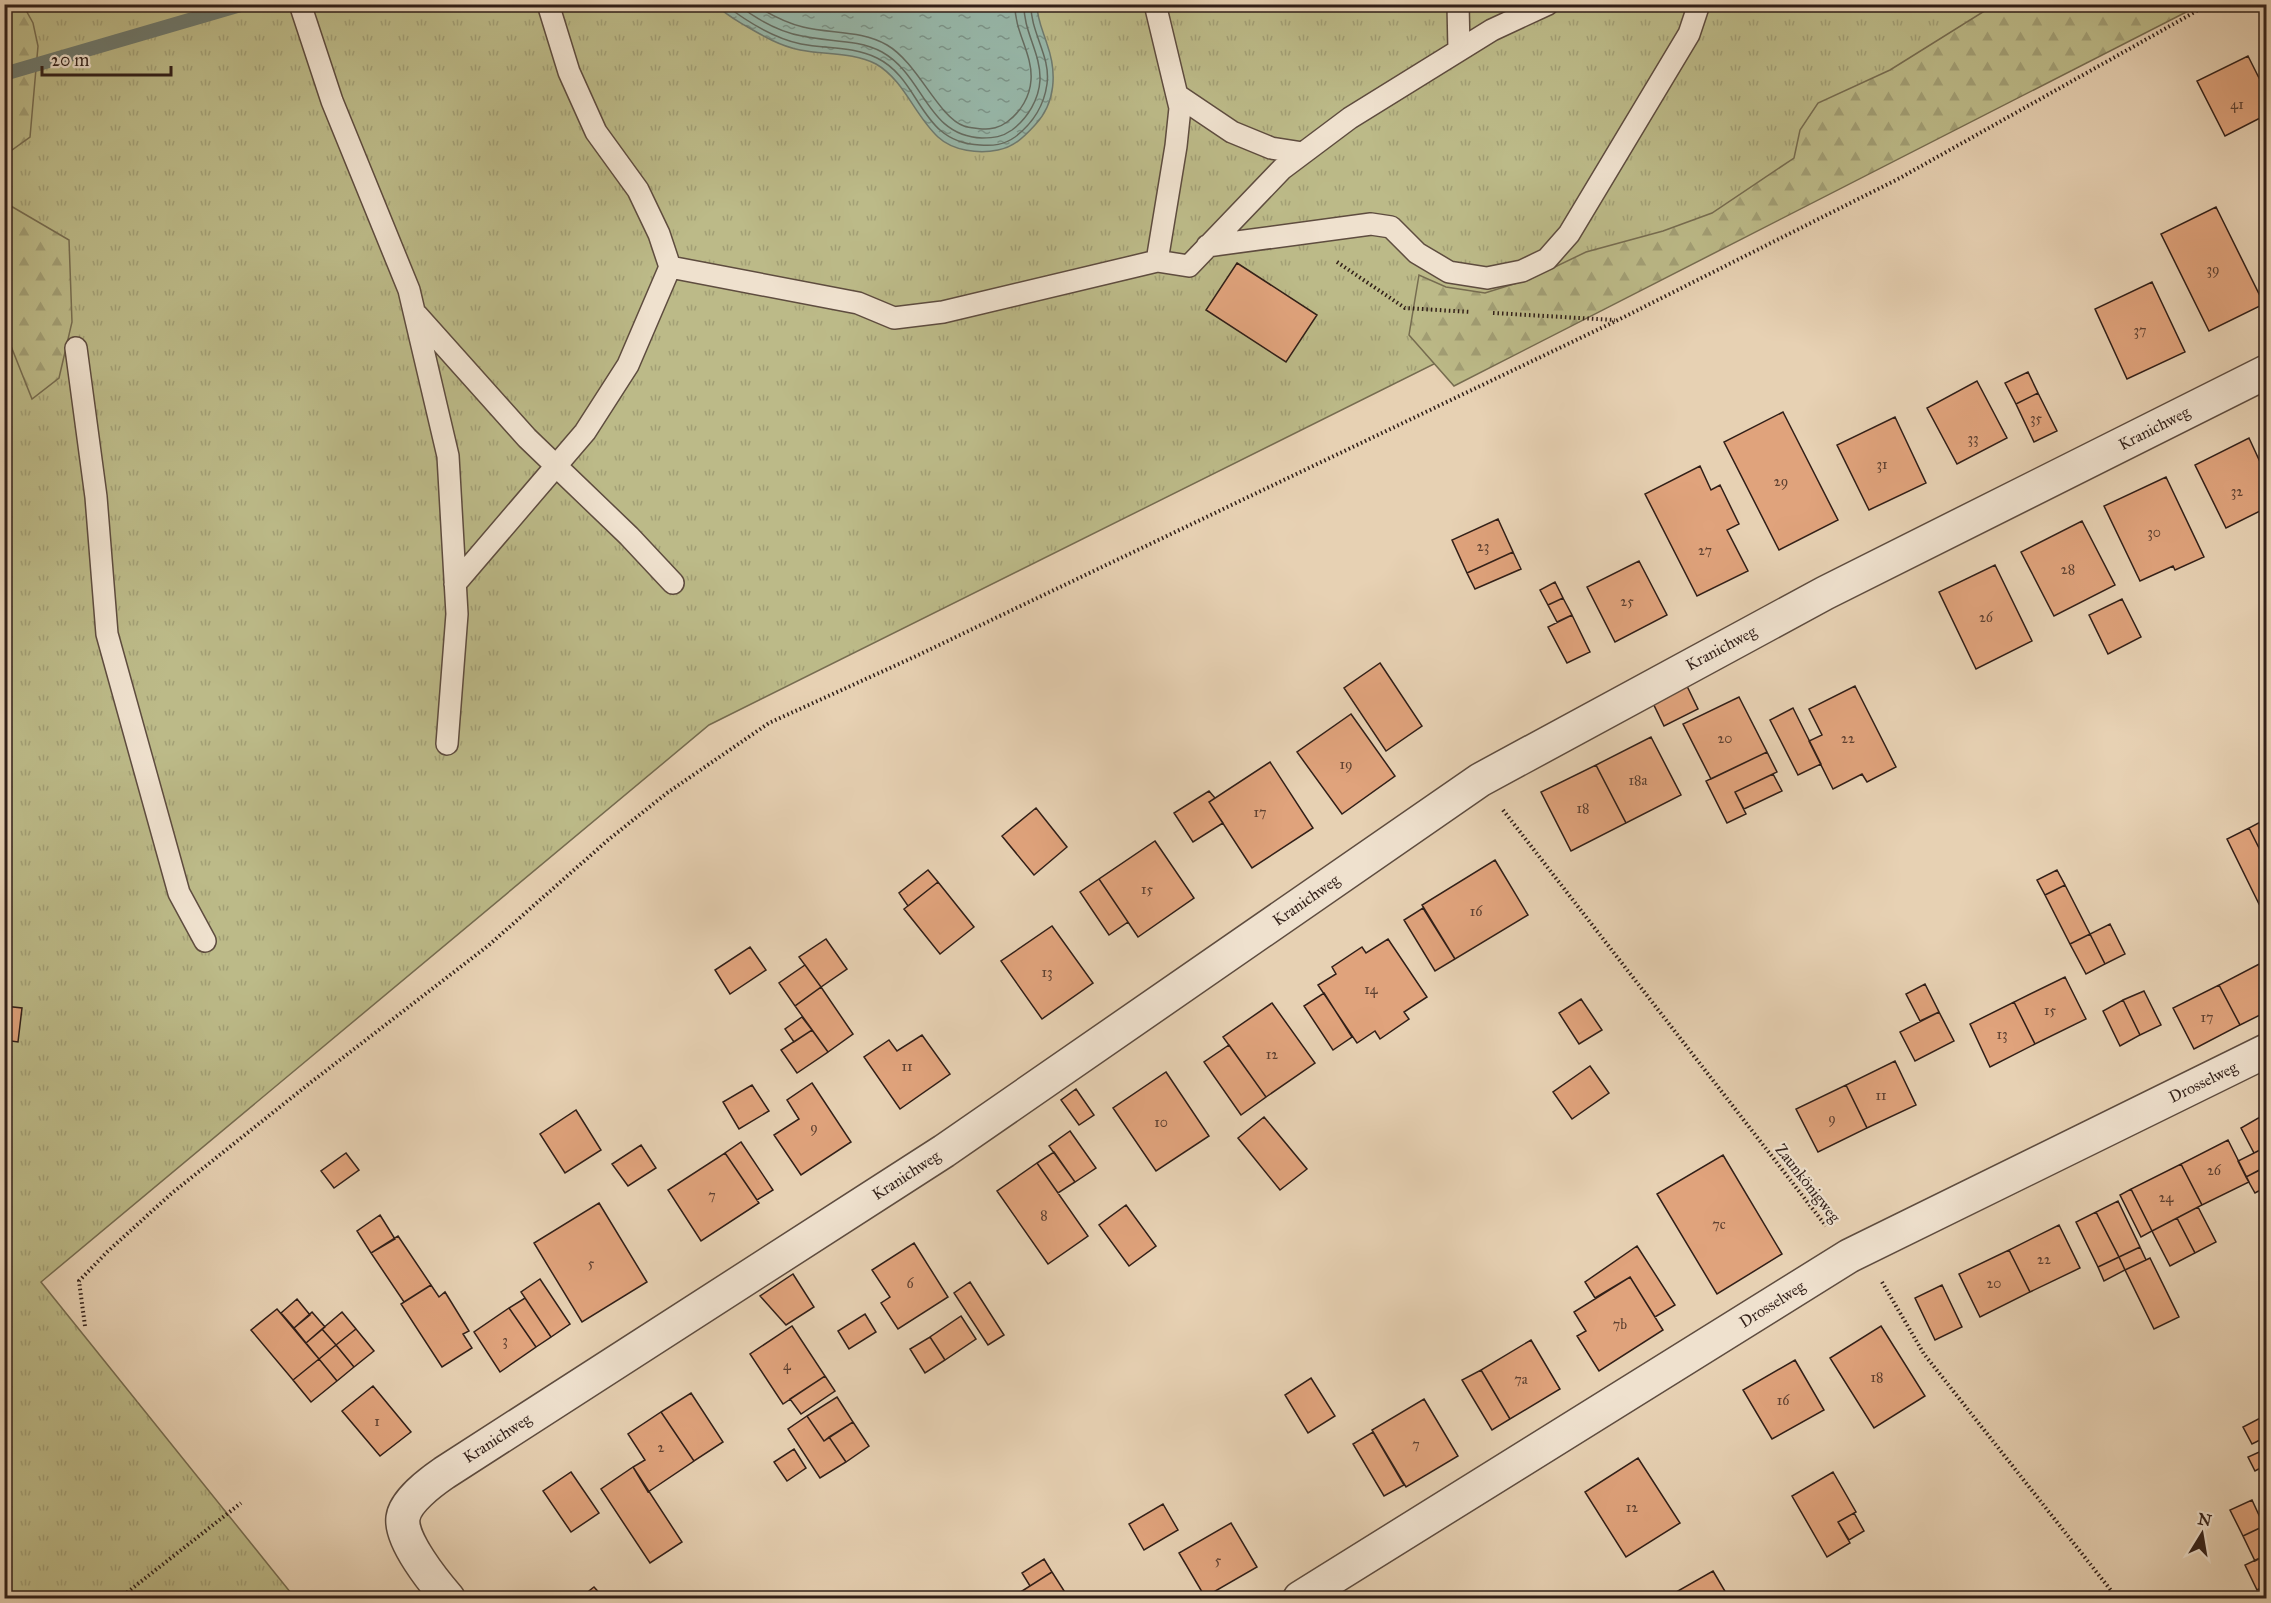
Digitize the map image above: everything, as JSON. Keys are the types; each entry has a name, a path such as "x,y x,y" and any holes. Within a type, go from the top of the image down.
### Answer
{"street":[{"name":"Kranichweg","path":"448,1599 418,1559 407,1537 403,1518 410,1504 424,1488 444,1473 944,1151 1480,780 1825,593 2266,372"},
{"name":"Drosselweg","path":"1300,1599 1849,1256 2266,1051"}],"lane":[{"path":"300,4 332,101 409,290 448,456 457,614 447,744"},
{"path":"455,584 585,432 628,364 670,267 659,234 638,190 592,122 569,72 548,4"},
{"path":"1155,4 1180,108 1158,261"},
{"path":"1458,4 1459,50"},
{"path":"670,267 858,303 894,318 943,312 1158,261 1189,266 1282,169 1350,118 1492,30 1548,4"},
{"path":"1207,246 1371,224 1391,227 1417,253 1449,272 1487,278 1522,271 1547,259 1569,234 1689,34 1699,4"},
{"path":"1177,95 1232,132 1271,148 1303,153"},
{"path":"415,312 527,438 629,536 673,584"},
{"path":"76,348 96,497 107,634 179,893 205,941"}],"path":[{"path":"85,1326 79,1281 172,1192 489,945 608,840 659,800 769,723 912,658 1618,320 1900,178 2210,4"},
{"name":"Zaunkönigweg","path":"1480,780 1849,1256 1883,1283 1924,1354 2117,1599"},
{"path":"120,1599 241,1503"}],"green space":[{"path":"5,4 23,5 33,23 38,46 30,137 5,155"},
{"path":"5,5 2075,5 1713,225 709,725 41,1282 295,1598 5,1598"},
{"path":"1994,5 2200,5 1454,386 1409,335 1419,275 1446,287 1485,293 1530,279 1586,252 1663,231 1712,213 1794,158 1800,130 1818,103 1890,70"},
{"path":"4,202 69,240 72,322 59,378 32,399 5,331"}],"water":[{"path":"717,5 1037,5 1052,65 1051,97 1042,116 1027,134 1004,149 975,151 951,146 938,137 894,79 876,64 858,57 810,52 786,46 734,19"}],"building":[{"path":"1179,4 1206,4 1206,5 1180,11"},
{"path":"2248,56 2266,92 2266,115 2225,136 2197,81"},
{"path":"2216,207 2264,304 2209,331 2161,234"},
{"path":"1237,263 1317,315 1286,362 1206,310"},
{"path":"2152,282 2185,352 2127,379 2095,309"},
{"path":"2028,372 2038,393 2016,404 2005,383"},
{"path":"1977,381 2007,438 1957,464 1927,408"},
{"path":"2038,393 2057,431 2034,442 2016,404"},
{"path":"1783,412 1838,520 1779,550 1724,442"},
{"path":"1895,417 1926,483 1869,510 1837,445"},
{"path":"2249,438 2266,475 2266,508 2226,528 2195,465"},
{"path":"1700,466 1711,490 1720,485 1739,524 1727,530 1748,571 1697,596 1645,494"},
{"path":"2166,477 2204,557 2175,570 2173,566 2140,581 2104,506"},
{"path":"1498,519 1513,552 1467,573 1452,540"},
{"path":"2082,521 2115,585 2054,616 2021,552"},
{"path":"1513,552 1521,569 1475,589 1467,573"},
{"path":"1639,561 1667,615 1615,642 1587,587"},
{"path":"1995,565 2032,641 1976,669 1939,592"},
{"path":"1555,582 1563,598 1548,605 1540,590"},
{"path":"1563,598 1572,615 1557,622 1548,605"},
{"path":"2122,599 2141,637 2108,654 2089,615"},
{"path":"1572,615 1590,652 1567,663 1548,627"},
{"path":"1380,663 1422,726 1386,751 1344,688"},
{"path":"1685,682 1698,709 1664,726 1651,699"},
{"path":"1855,686 1896,767 1867,782 1862,774 1833,789 1809,741 1822,735 1809,709"},
{"path":"1739,697 1767,752 1711,779 1683,724"},
{"path":"1793,708 1821,764 1798,775 1770,720"},
{"path":"1351,714 1395,776 1342,814 1297,752"},
{"path":"1651,737 1681,795 1626,823 1596,765"},
{"path":"1767,752 1777,772 1735,792 1746,814 1727,823 1706,781"},
{"path":"1270,762 1313,828 1252,868 1209,802"},
{"path":"1596,765 1626,823 1571,851 1541,792"},
{"path":"1773,774 1782,791 1744,809 1735,792"},
{"path":"1209,791 1215,798 1209,802 1223,823 1193,842 1174,813"},
{"path":"1036,808 1067,847 1034,875 1002,836"},
{"path":"2266,819 2266,862 2249,828"},
{"path":"2249,828 2266,862 2266,900 2259,904 2227,839"},
{"path":"1155,841 1194,898 1138,937 1099,879"},
{"path":"1495,860 1528,915 1455,959 1422,905"},
{"path":"928,870 938,882 908,906 899,893"},
{"path":"2057,870 2065,885 2045,895 2037,880"},
{"path":"1099,879 1128,922 1109,935 1080,892"},
{"path":"938,882 974,927 940,954 904,909"},
{"path":"2065,885 2090,934 2070,944 2045,895"},
{"path":"1423,908 1455,959 1435,971 1404,920"},
{"path":"2110,924 2125,954 2105,964 2090,934"},
{"path":"1052,926 1093,983 1042,1019 1001,961"},
{"path":"2090,934 2105,964 2086,974 2070,944"},
{"path":"826,939 847,969 821,987 799,957"},
{"path":"1388,939 1427,997 1404,1012 1409,1019 1380,1039 1375,1031 1357,1043 1318,985 1336,974 1332,967 1362,947 1366,953"},
{"path":"750,947 766,970 730,994 715,970"},
{"path":"2265,961 2266,1012 2240,1025 2219,985"},
{"path":"805,965 821,987 795,1006 779,983"},
{"path":"2065,977 2086,1019 2035,1044 2014,1002"},
{"path":"1925,984 1939,1012 1920,1021 1906,994"},
{"path":"2219,985 2240,1025 2194,1049 2173,1008"},
{"path":"821,987 853,1034 828,1052 795,1006"},
{"path":"2144,991 2161,1025 2140,1035 2123,1000"},
{"path":"1324,993 1352,1037 1333,1050 1304,1006"},
{"path":"1581,999 1602,1030 1579,1044 1559,1013"},
{"path":"2123,1000 2140,1035 2120,1046 2103,1011"},
{"path":"2014,1002 2035,1044 1990,1067 1970,1024"},
{"path":"1272,1003 1315,1063 1266,1097 1223,1037"},
{"path":"4,1006 22,1008 18,1042 4,1040"},
{"path":"1939,1012 1954,1041 1915,1061 1900,1032"},
{"path":"802,1017 812,1030 794,1042 785,1029"},
{"path":"812,1030 828,1052 797,1073 781,1050"},
{"path":"922,1035 950,1074 900,1109 864,1057 889,1040 897,1051"},
{"path":"1229,1045 1266,1097 1241,1115 1204,1062"},
{"path":"1895,1061 1916,1105 1867,1128 1846,1085"},
{"path":"1590,1066 1609,1093 1572,1119 1553,1092"},
{"path":"1166,1072 1209,1136 1156,1171 1113,1108"},
{"path":"812,1083 851,1142 801,1175 774,1135 799,1119 787,1100"},
{"path":"752,1085 769,1111 739,1129 723,1102"},
{"path":"1846,1085 1867,1128 1818,1152 1796,1109"},
{"path":"1076,1089 1094,1115 1079,1125 1061,1100"},
{"path":"576,1110 601,1150 565,1173 540,1134"},
{"path":"1264,1117 1307,1169 1280,1190 1238,1138"},
{"path":"2260,1117 2266,1130 2266,1147 2254,1153 2241,1128"},
{"path":"1070,1131 1096,1168 1075,1182 1049,1146"},
{"path":"2228,1140 2249,1182 2202,1205 2181,1164"},
{"path":"741,1142 773,1190 757,1200 725,1153"},
{"path":"641,1145 656,1168 628,1186 612,1164"},
{"path":"2266,1147 2266,1167 2246,1177 2238,1161"},
{"path":"1054,1152 1075,1182 1058,1193 1037,1163"},
{"path":"346,1153 359,1170 334,1188 321,1171"},
{"path":"725,1153 759,1203 701,1241 668,1190"},
{"path":"1723,1155 1782,1254 1717,1294 1657,1194"},
{"path":"1037,1163 1088,1236 1048,1264 997,1191"},
{"path":"2181,1164 2202,1205 2152,1231 2131,1189"},
{"path":"2261,1169 2266,1180 2266,1187 2255,1193 2246,1177"},
{"path":"2131,1189 2152,1231 2141,1237 2120,1195"},
{"path":"2118,1201 2140,1247 2119,1257 2096,1212"},
{"path":"599,1203 647,1282 582,1322 534,1243"},
{"path":"1126,1205 1156,1246 1129,1266 1099,1225"},
{"path":"2198,1207 2216,1242 2195,1253 2177,1218"},
{"path":"2096,1212 2119,1257 2098,1267 2076,1222"},
{"path":"380,1215 395,1239 371,1253 357,1231"},
{"path":"2177,1218 2195,1253 2170,1266 2152,1231"},
{"path":"2059,1225 2080,1268 2030,1292 2009,1250"},
{"path":"398,1236 431,1285 404,1302 371,1253"},
{"path":"914,1243 948,1297 898,1329 881,1303 890,1297 872,1270"},
{"path":"1637,1246 1675,1305 1655,1317 1630,1277 1595,1298 1585,1282"},
{"path":"2140,1247 2146,1260 2125,1270 2119,1257"},
{"path":"2009,1250 2030,1292 1980,1317 1959,1274"},
{"path":"2119,1257 2125,1270 2104,1281 2098,1267"},
{"path":"2150,1258 2179,1317 2154,1329 2125,1270"},
{"path":"793,1274 814,1307 786,1325 760,1296"},
{"path":"1630,1277 1663,1330 1599,1371 1577,1336 1586,1331 1574,1312"},
{"path":"540,1279 570,1324 551,1337 521,1292"},
{"path":"970,1282 1004,1335 988,1345 954,1293"},
{"path":"431,1285 439,1297 445,1292 469,1331 463,1334 472,1348 442,1367 401,1304"},
{"path":"1942,1285 1962,1327 1935,1340 1915,1298"},
{"path":"525,1298 551,1337 536,1347 509,1308"},
{"path":"297,1299 310,1315 294,1328 281,1313"},
{"path":"509,1308 536,1347 500,1372 474,1332"},
{"path":"277,1309 319,1359 293,1380 251,1330"},
{"path":"312,1312 325,1327 306,1343 294,1328"},
{"path":"342,1312 356,1329 336,1345 322,1329"},
{"path":"865,1314 876,1332 849,1349 838,1331"},
{"path":"961,1316 976,1339 945,1360 930,1337"},
{"path":"792,1326 825,1376 783,1404 750,1354"},
{"path":"1881,1326 1925,1396 1874,1428 1830,1358"},
{"path":"322,1329 336,1345 319,1359 306,1343"},
{"path":"356,1329 374,1351 354,1367 336,1345"},
{"path":"930,1337 945,1360 925,1373 910,1349"},
{"path":"1531,1340 1560,1389 1510,1419 1481,1370"},
{"path":"336,1345 354,1367 337,1381 319,1359"},
{"path":"319,1359 337,1381 311,1402 293,1380"},
{"path":"1795,1360 1824,1410 1772,1439 1743,1390"},
{"path":"1481,1370 1510,1419 1492,1430 1462,1380"},
{"path":"825,1376 835,1391 801,1414 790,1399"},
{"path":"1311,1378 1335,1416 1308,1433 1285,1395"},
{"path":"373,1386 411,1432 380,1456 342,1411"},
{"path":"691,1393 723,1442 694,1461 661,1412"},
{"path":"837,1397 853,1422 824,1441 807,1416"},
{"path":"1424,1399 1458,1456 1406,1487 1372,1430"},
{"path":"661,1412 694,1461 648,1492 633,1467 645,1460 628,1434"},
{"path":"2266,1415 2266,1437 2252,1444 2243,1427"},
{"path":"807,1416 824,1441 829,1437 846,1462 820,1478 788,1429"},
{"path":"853,1422 869,1446 846,1462 829,1437"},
{"path":"1373,1432 1404,1485 1384,1496 1353,1444"},
{"path":"794,1449 806,1468 787,1481 774,1462"},
{"path":"2266,1449 2266,1465 2255,1471 2248,1457"},
{"path":"1638,1458 1680,1523 1626,1557 1585,1492"},
{"path":"633,1467 682,1542 650,1563 601,1489"},
{"path":"571,1472 599,1513 571,1532 543,1491"},
{"path":"1833,1472 1856,1512 1838,1522 1850,1543 1827,1557 1792,1496"},
{"path":"2252,1500 2264,1526 2243,1536 2230,1510"},
{"path":"1163,1504 1178,1530 1144,1550 1129,1524"},
{"path":"1854,1513 1864,1531 1849,1540 1838,1522"},
{"path":"1231,1523 1257,1567 1205,1597 1179,1553"},
{"path":"2264,1526 2266,1555 2255,1561 2243,1536"},
{"path":"2266,1555 2266,1585 2257,1590 2245,1565"},
{"path":"1044,1559 1052,1572 1030,1586 1022,1573"},
{"path":"1713,1571 1729,1598 1670,1598 1669,1596"},
{"path":"1052,1572 1068,1597 1027,1598 1022,1591"},
{"path":"594,1587 604,1598 580,1598"}],"waterway":[{"path":"4,74 244,4"}]}
